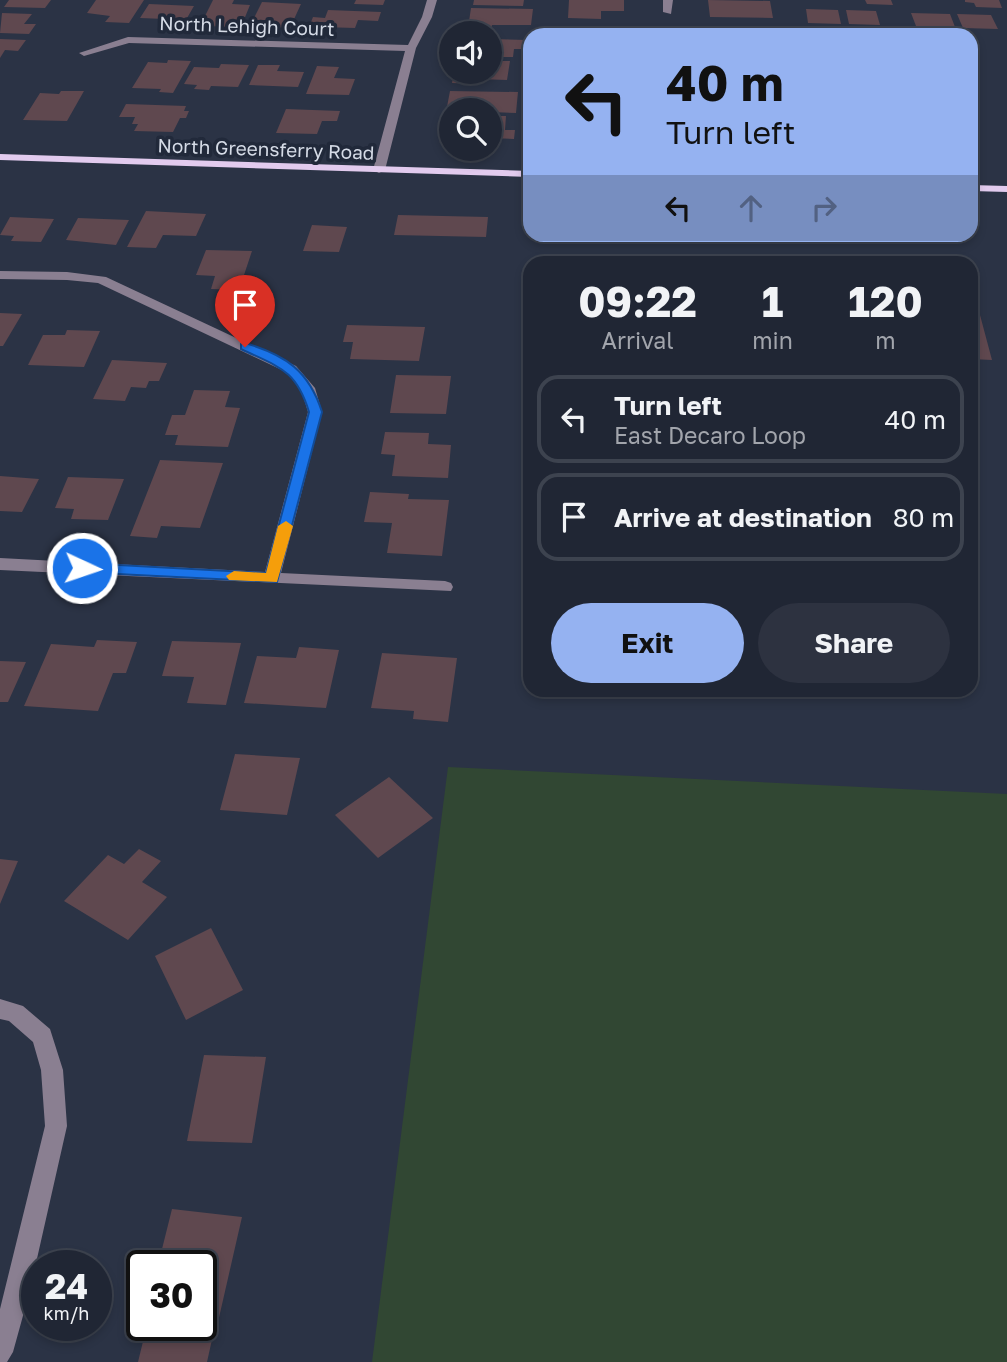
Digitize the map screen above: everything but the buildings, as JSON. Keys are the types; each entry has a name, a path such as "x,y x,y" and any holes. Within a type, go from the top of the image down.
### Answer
{"main road":[{"name":"North Greensferry Road","path":"0,158 523,174"},
{"path":"978,188 1007,189"}],"street":[{"path":"379,170 411,48 427,17 432,0"},
{"path":"668,0 668,12"},
{"name":"North Lehigh Court","path":"84,53 128,40 411,48"},
{"path":"0,275 67,276 101,280 291,369 308,388 315,412 272,578"},
{"path":"0,564 445,587"},
{"path":"0,1009 15,1013 42,1036 52,1070 56,1126 17,1294 0,1352"}],"green space":[{"path":"448,767 1007,794 1007,1362 372,1362"}],"slow traffic":[{"path":"234,576 272,578 286,526"}],"route":[{"path":"82,568 272,578 315,412 308,388 291,369 245,347"}]}
